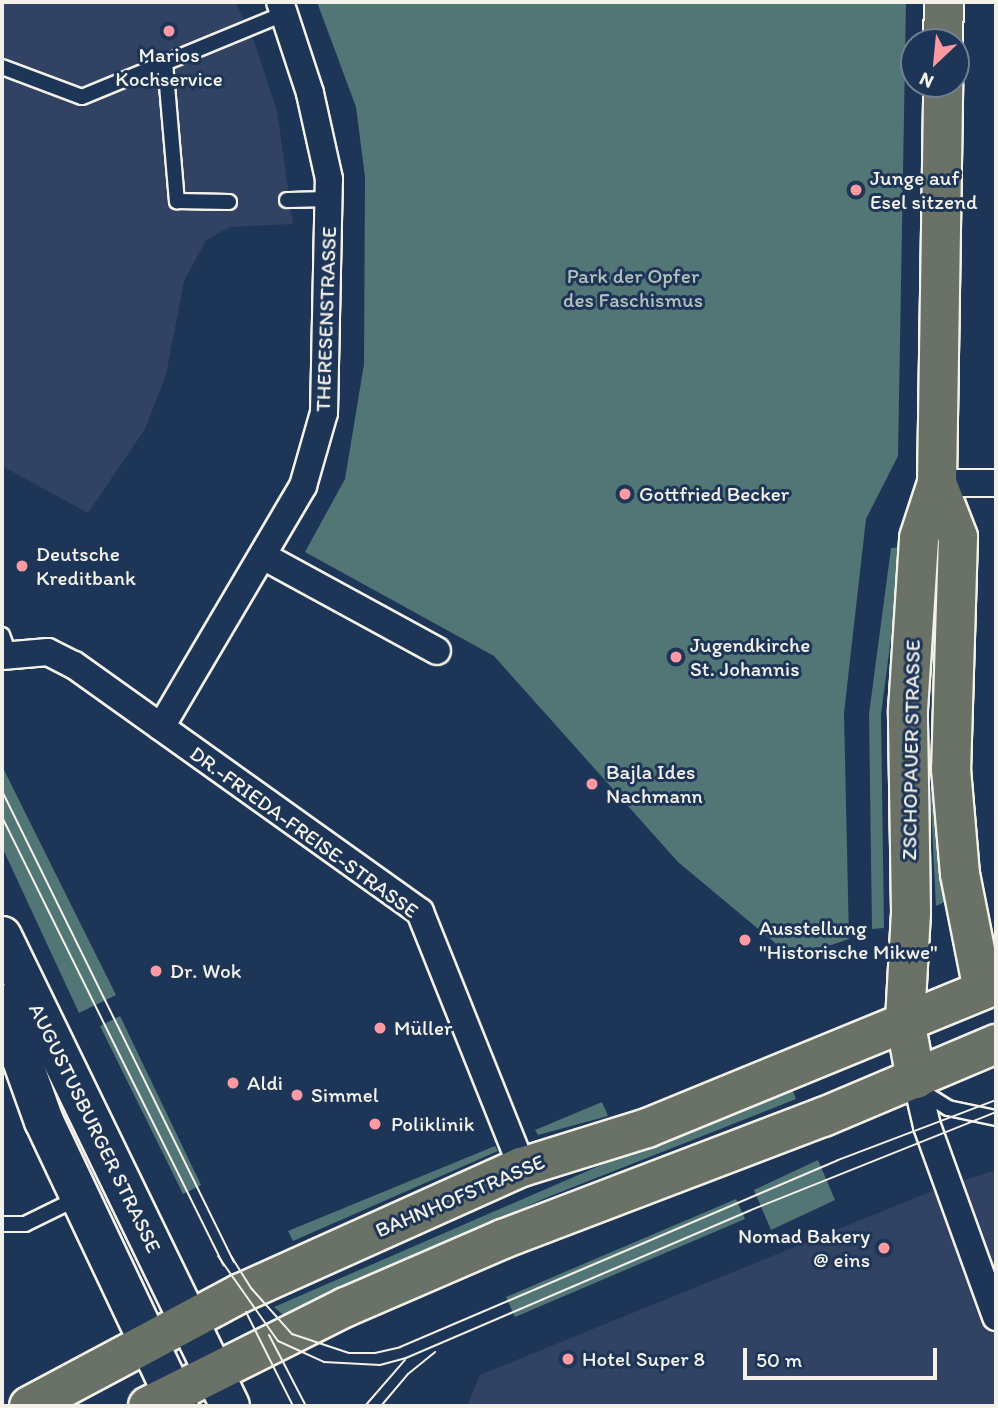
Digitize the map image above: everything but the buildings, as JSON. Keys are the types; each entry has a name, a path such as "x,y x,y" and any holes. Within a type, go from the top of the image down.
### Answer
{"main road":[{"path":"943,28 944,2"},
{"name":"ZSCHOPAUER STRASSE","path":"918,1085 905,1020 911,912 908,718 919,538 937,483 943,98"},
{"name":"ZSCHOPAUER STRASSE","path":"937,483 958,537 951,769 960,874 989,987"},
{"name":"AUGUSTUSBURGER STRASSE","path":"2,936 223,1390"},
{"path":"918,1085 949,1036 989,987"},
{"name":"BAHNHOFSTRASSE","path":"29,1406 189,1319 294,1267 522,1167 647,1128 989,987"},
{"name":"AUGUSTUSBURGER STRASSE","path":"2,1004 44,1121 150,1341 166,1402"},
{"path":"905,1020 949,1036 996,1042"},
{"path":"166,1402 223,1390 345,1307 503,1239 918,1085 996,1042"}],"street":[{"name":"THERESENSTRASSE","path":"161,727 303,486 324,413 330,199 310,93 283,7"},
{"path":"937,483 996,483"},
{"path":"263,556 437,650"},
{"name":"DR.-FRIEDA-FREISE-STRASSE","path":"4,648 48,652 74,665 420,912 522,1167"},
{"path":"918,1085 927,1126 996,1317"}],"lane":[{"path":"2,67 82,97 283,7"},
{"path":"165,62 177,201 229,202"},
{"path":"287,200 330,199"},
{"path":"918,1085 948,1108 996,1118"},
{"path":"2,1224 25,1224 79,1197"}],"shaded area":[{"path":"2,2 235,2 255,44 277,111 293,224 230,227 206,240 184,281 166,375 145,429 88,513 2,466"},
{"path":"996,1170 996,1406 467,1406 480,1375 937,1189"}],"green space":[{"name":"Park der Opfer des Faschismus","path":"317,2 906,2 906,28 900,28 900,98 904,98 898,456 866,519 844,713 849,939 793,958 678,862 494,656 305,552 345,479 364,364 365,177 356,107"},
{"path":"903,547 881,714 884,928 872,929 869,714 891,548"},
{"path":"946,549 949,900 936,906 931,807 932,551"},
{"path":"2,766 116,995 79,1013 2,847"},
{"path":"120,1016 201,1185 183,1194 100,1026"},
{"path":"790,1083 796,1099 548,1197 283,1315 274,1307"},
{"path":"602,1102 608,1116 538,1135 535,1130"},
{"path":"495,1146 498,1151 293,1241 288,1231"},
{"path":"818,1160 835,1200 771,1230 754,1190"},
{"path":"736,1199 745,1219 515,1317 506,1297"}],"tram line":[{"path":"2,791 234,1262"},
{"path":"2,817 223,1265"},
{"path":"231,1256 251,1288 292,1334 349,1353 375,1353 400,1347 838,1160 996,1100"},
{"path":"218,1256 278,1341 324,1362 380,1365 406,1358 751,1210 996,1112"},
{"path":"246,1312 293,1406"},
{"path":"269,1335 306,1406"},
{"path":"381,1406 408,1374 435,1352"},
{"path":"365,1406 405,1360"}],"place":[{"name":"Marios Kochservice","path":"169,31"},
{"name":"Junge auf Esel sitzend","path":"856,190"},
{"name":"Gottfried Becker","path":"625,494"},
{"name":"Deutsche Kreditbank","path":"22,566"},
{"name":"Jugendkirche St. Johannis","path":"676,657"},
{"name":"Bajla Ides Nachmann","path":"592,784"},
{"name":"Ausstellung \"Historische Mikwe\"","path":"745,940"},
{"name":"Dr. Wok","path":"156,971"},
{"name":"Müller","path":"380,1028"},
{"name":"Aldi","path":"233,1083"},
{"name":"Simmel","path":"297,1095"},
{"name":"Poliklinik","path":"375,1124"},
{"name":"Nomad Bakery @ eins","path":"884,1248"},
{"name":"Hotel Super 8","path":"568,1359"}]}
